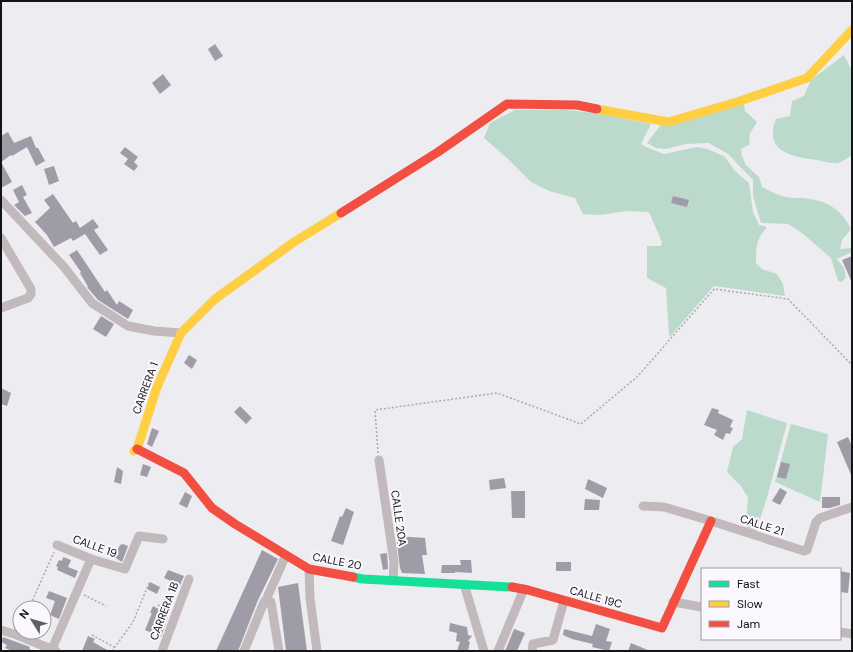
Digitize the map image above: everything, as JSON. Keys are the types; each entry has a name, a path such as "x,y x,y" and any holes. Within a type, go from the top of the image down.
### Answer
{"street":[{"path":"1,200 64,267 92,303 128,326 154,331 181,333 215,299 288,246 438,152 507,104 577,105 668,122 737,102 807,78 852,30"},
{"path":"1,238 31,289 31,294 28,298 1,308"},
{"name":"CARRERA 1","path":"136,450 157,387 181,333"},
{"name":"CALLE 20","path":"136,450 184,474 212,508 235,524 309,569 363,578 514,587 524,589"},
{"name":"CALLE 20A","path":"378,460 394,562 393,580"},
{"name":"CALLE 21","path":"643,506 664,507 804,551 806,550 816,522 820,518 852,507"},
{"path":"701,607 673,602 711,521"},
{"name":"CALLE 19","path":"57,545 91,559 126,570 138,536 163,539"},
{"path":"244,651 264,602 286,555"},
{"path":"1,630 54,650 91,559"},
{"path":"309,569 310,598 316,651"},
{"name":"CARRERA 1B","path":"162,651 189,579"},
{"path":"464,584 484,651"},
{"path":"498,651 524,589"},
{"name":"CALLE 19C","path":"524,589 662,628 673,602"},
{"path":"266,600 271,602 279,651"},
{"path":"532,648 553,640 564,600"},
{"path":"841,632 852,634"}],"path":[{"path":"378,460 375,410 497,393 581,424 638,376 714,289 788,299 852,365"},
{"path":"33,600 57,545"},
{"path":"112,651 133,622 149,583"},
{"path":"77,592 106,606"},
{"path":"158,605 176,613"},
{"path":"92,635 114,647"}],"green space":[{"path":"844,55 852,71 852,155 844,161 833,163 798,157 782,151 773,139 773,130 776,119 790,116 792,101 804,96 811,80"},
{"path":"744,104 745,111 757,122 750,133 749,145 741,149 742,156 746,165 759,177 762,187 782,196 824,202 835,208 844,217 851,229 842,240 840,249 852,248 852,252 837,259 844,268 846,277 842,282 838,281 831,258 802,233 788,224 761,223 753,196 753,180 728,154 709,143 685,144 666,149 656,148 647,143 660,126"},
{"path":"515,110 566,110 595,113 651,124 641,144 646,147 664,154 697,147 708,149 725,157 735,171 749,183 753,212 759,225 767,227 757,244 756,263 762,269 777,274 783,284 785,296 714,286 670,337 666,288 647,278 647,246 661,246 662,242 649,212 628,211 599,215 583,214 575,198 549,191 531,182 484,138 490,123"},
{"path":"747,410 787,423 756,532 746,528 748,497 740,485 727,472 733,447 742,439"},
{"path":"791,424 828,434 820,502 775,482"}],"building":[{"path":"215,44 223,56 215,61 208,49"},
{"path":"163,74 171,85 160,94 152,83"},
{"path":"8,132 14,143 31,136 36,148 38,148 45,161 36,166 27,147 1,162 1,136"},
{"path":"125,147 138,157 134,162 138,166 134,171 124,164 128,159 120,153"},
{"path":"1,162 12,182 1,188"},
{"path":"54,166 59,181 49,185 44,169"},
{"path":"22,185 27,195 23,197 32,213 25,216 14,205 19,202 13,190"},
{"path":"53,194 73,223 76,221 80,228 93,219 99,227 94,230 108,250 100,255 85,234 73,241 71,238 54,247 47,235 35,222 50,208 44,200"},
{"path":"673,196 689,200 687,207 671,203"},
{"path":"77,250 105,292 107,290 117,305 119,301 133,310 128,319 98,300 87,287 80,273 81,272 69,255"},
{"path":"852,256 852,283 842,260"},
{"path":"101,316 114,324 106,337 93,329"},
{"path":"189,355 197,360 192,369 184,363"},
{"path":"1,388 11,393 7,406 1,404"},
{"path":"240,406 252,418 246,424 234,412"},
{"path":"712,408 719,410 718,413 733,420 730,427 733,428 730,434 726,433 723,440 714,435 717,430 704,425"},
{"path":"152,428 159,431 152,447 147,444"},
{"path":"848,437 852,446 852,477 837,442"},
{"path":"781,462 790,464 786,479 777,477"},
{"path":"143,464 151,467 147,477 140,475"},
{"path":"117,467 123,471 121,484 114,482"},
{"path":"504,478 506,488 490,490 489,480"},
{"path":"588,479 607,488 603,498 585,489"},
{"path":"780,488 787,492 780,505 772,501"},
{"path":"511,491 525,491 525,518 512,518"},
{"path":"185,492 192,496 187,508 179,504"},
{"path":"822,497 840,497 840,505 830,508 822,508"},
{"path":"585,499 600,500 599,510 584,510"},
{"path":"346,508 354,512 343,545 331,541 340,516 342,517"},
{"path":"396,536 425,538 427,555 422,555 425,574 402,573"},
{"path":"123,544 128,546 122,562 114,557 120,545"},
{"path":"262,550 278,559 258,600 238,651 216,651"},
{"path":"387,553 388,569 383,570 380,554"},
{"path":"63,557 71,560 68,567 78,571 75,578 57,570 58,567 56,566 59,560 62,561"},
{"path":"460,560 471,560 472,573 441,573 442,565 461,565"},
{"path":"556,562 571,562 571,571 556,571"},
{"path":"168,570 184,576 180,585 164,578"},
{"path":"841,571 850,573 848,593 841,592"},
{"path":"150,582 160,587 157,594 147,589"},
{"path":"298,583 307,651 286,651 278,587"},
{"path":"49,591 67,598 59,619 52,616 52,609 55,601 46,598"},
{"path":"165,598 173,602 161,637 145,630 152,613 150,613 153,606 160,610"},
{"path":"450,623 467,627 468,635 472,636 468,641 470,642 468,651 457,651 460,642 456,641 457,633 449,631"},
{"path":"596,624 610,629 606,641 612,642 609,651 592,647 593,644 572,639 563,635 564,629 592,636"},
{"path":"514,629 525,633 517,651 505,651"},
{"path":"88,636 95,639 93,642 109,651 82,651"},
{"path":"3,637 30,647 29,648 32,651 12,651 5,648 7,645 1,642"},
{"path":"631,643 650,651 628,651"}],"traffic: fast":[{"path":"353,577 363,579 512,587"}],"traffic: slow":[{"path":"597,109 668,122 737,102 807,78 852,30"},
{"path":"134,451 137,449 157,387 181,333 215,299 294,242 341,213"}],"traffic: jam":[{"path":"341,213 438,152 507,104 577,105 597,109"},
{"path":"137,449 184,473 212,508 235,524 309,569 353,577"},
{"path":"512,587 528,590 662,628 711,521"}]}
